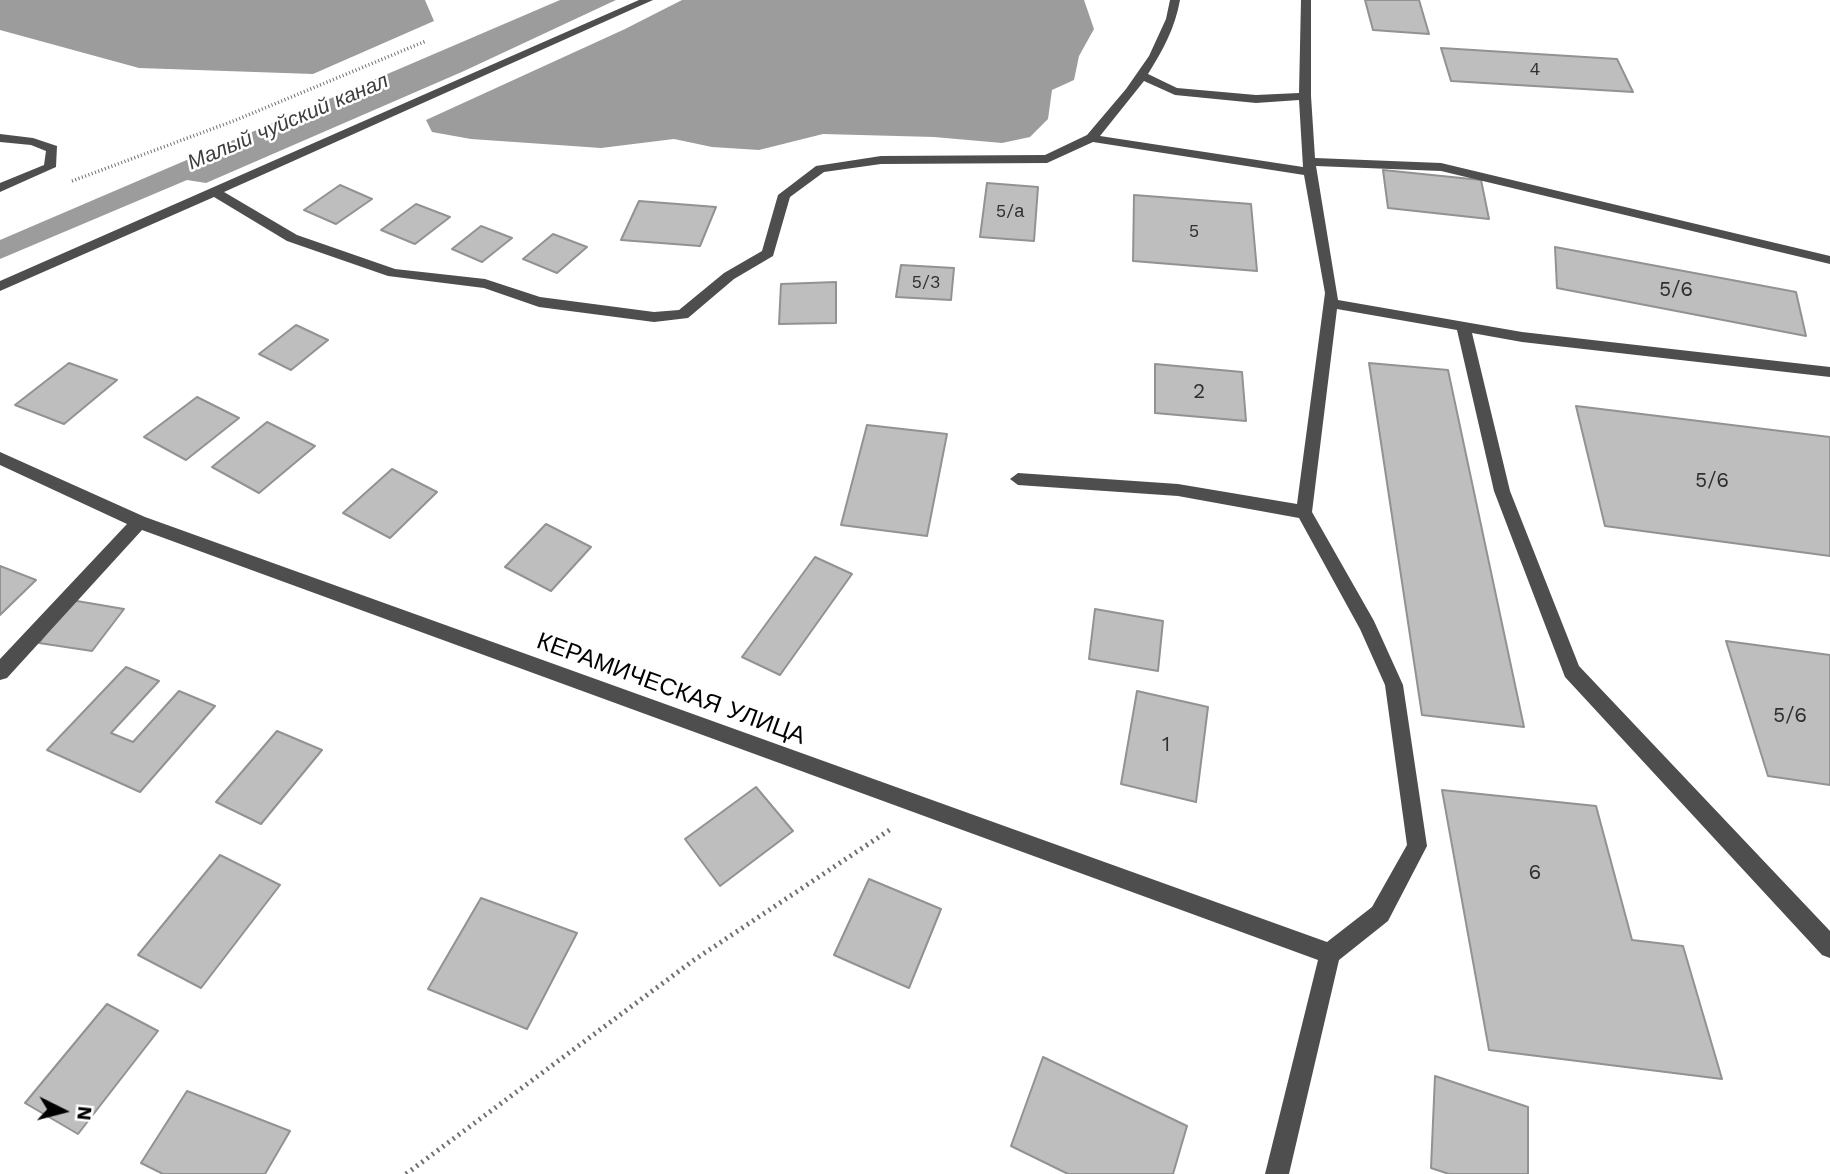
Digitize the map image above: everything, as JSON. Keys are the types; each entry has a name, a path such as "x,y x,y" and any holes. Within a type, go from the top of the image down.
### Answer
{"street":[{"path":"0,286 648,0"},
{"path":"215,192 292,239 393,273 485,284 538,302 664,316 683,315 729,276 768,253 784,195 820,169 881,160 1047,159 1091,138 1143,76 1174,13 1175,0"},
{"path":"1277,1174 1330,954 1380,914 1417,846 1394,685 1368,626 1304,512 1332,293 1310,167 1305,96 1307,0"},
{"path":"1143,76 1175,91 1256,99 1305,96"},
{"path":"0,138 33,142 53,149 50,167 0,188"},
{"path":"1091,138 1310,167 1441,167 1830,260"},
{"path":"1329,303 1522,337 1830,372"},
{"path":"1463,326 1502,491 1572,671 1830,947"},
{"name":"КЕРАМИЧЕСКАЯ УЛИЦА","path":"0,458 139,522 1330,954"},
{"path":"1018,479 1178,490 1304,512"},
{"path":"0,672 139,522"}],"path":[{"path":"65,183 236,120 426,41"},
{"path":"406,1174 694,960 924,807"}],"water":[{"path":"0,0 425,0 434,21 313,74 139,68 0,30"},
{"name":"Малый чуйский канал","path":"560,0 616,0 464,71 206,183 187,180 0,259 0,240"},
{"path":"682,0 1084,0 1094,29 1079,56 1074,80 1052,90 1048,119 1030,137 1002,143 934,137 823,134 759,150 712,147 674,139 601,148 471,139 432,132 426,120"}],"building":[{"path":"1365,0 1419,0 1429,34 1373,30"},
{"path":"1441,48 1617,59 1633,92 1451,81"},
{"path":"1383,170 1481,180 1489,219 1388,208"},
{"path":"987,183 1038,187 1034,241 980,237"},
{"path":"340,185 372,199 336,224 304,210"},
{"path":"1134,195 1251,204 1257,271 1133,261"},
{"path":"639,201 716,207 700,246 621,240"},
{"path":"416,204 450,217 415,244 381,230"},
{"path":"481,226 512,238 482,262 452,249"},
{"path":"553,234 587,247 557,273 523,259"},
{"path":"1555,247 1796,292 1806,336 1557,288"},
{"path":"901,265 954,268 951,300 896,297"},
{"path":"836,282 836,323 779,324 781,284"},
{"path":"296,325 328,340 291,370 259,354"},
{"path":"69,363 117,380 64,424 15,405"},
{"path":"1369,363 1448,370 1524,727 1422,715"},
{"path":"1155,364 1242,372 1246,421 1155,413"},
{"path":"197,397 239,418 186,460 144,437"},
{"path":"1576,406 1830,437 1830,556 1605,526"},
{"path":"267,422 315,446 259,493 212,467"},
{"path":"867,425 947,434 927,536 841,525"},
{"path":"392,469 437,492 390,538 343,513"},
{"path":"546,524 591,547 551,591 505,567"},
{"path":"815,557 852,574 780,675 742,657"},
{"path":"0,566 36,580 0,615"},
{"path":"71,600 124,609 92,651 39,643"},
{"path":"1095,609 1163,621 1158,671 1089,659"},
{"path":"1726,641 1830,655 1830,785 1768,776"},
{"path":"126,667 159,681 111,733 133,742 179,691 215,706 140,792 47,750"},
{"path":"1137,691 1208,707 1196,802 1121,784"},
{"path":"277,731 322,750 261,824 216,802"},
{"path":"756,787 793,831 720,886 685,839"},
{"path":"1442,790 1596,806 1632,940 1683,946 1722,1079 1489,1050"},
{"path":"220,855 280,885 201,988 138,955"},
{"path":"869,879 941,909 909,988 834,955"},
{"path":"481,898 577,933 527,1029 428,989"},
{"path":"107,1004 158,1031 78,1134 25,1103"},
{"path":"1043,1057 1187,1126 1173,1174 1068,1174 1011,1146"},
{"path":"1435,1076 1528,1107 1528,1174 1449,1174 1431,1168"},
{"path":"187,1091 290,1131 265,1174 163,1174 141,1163"}]}
